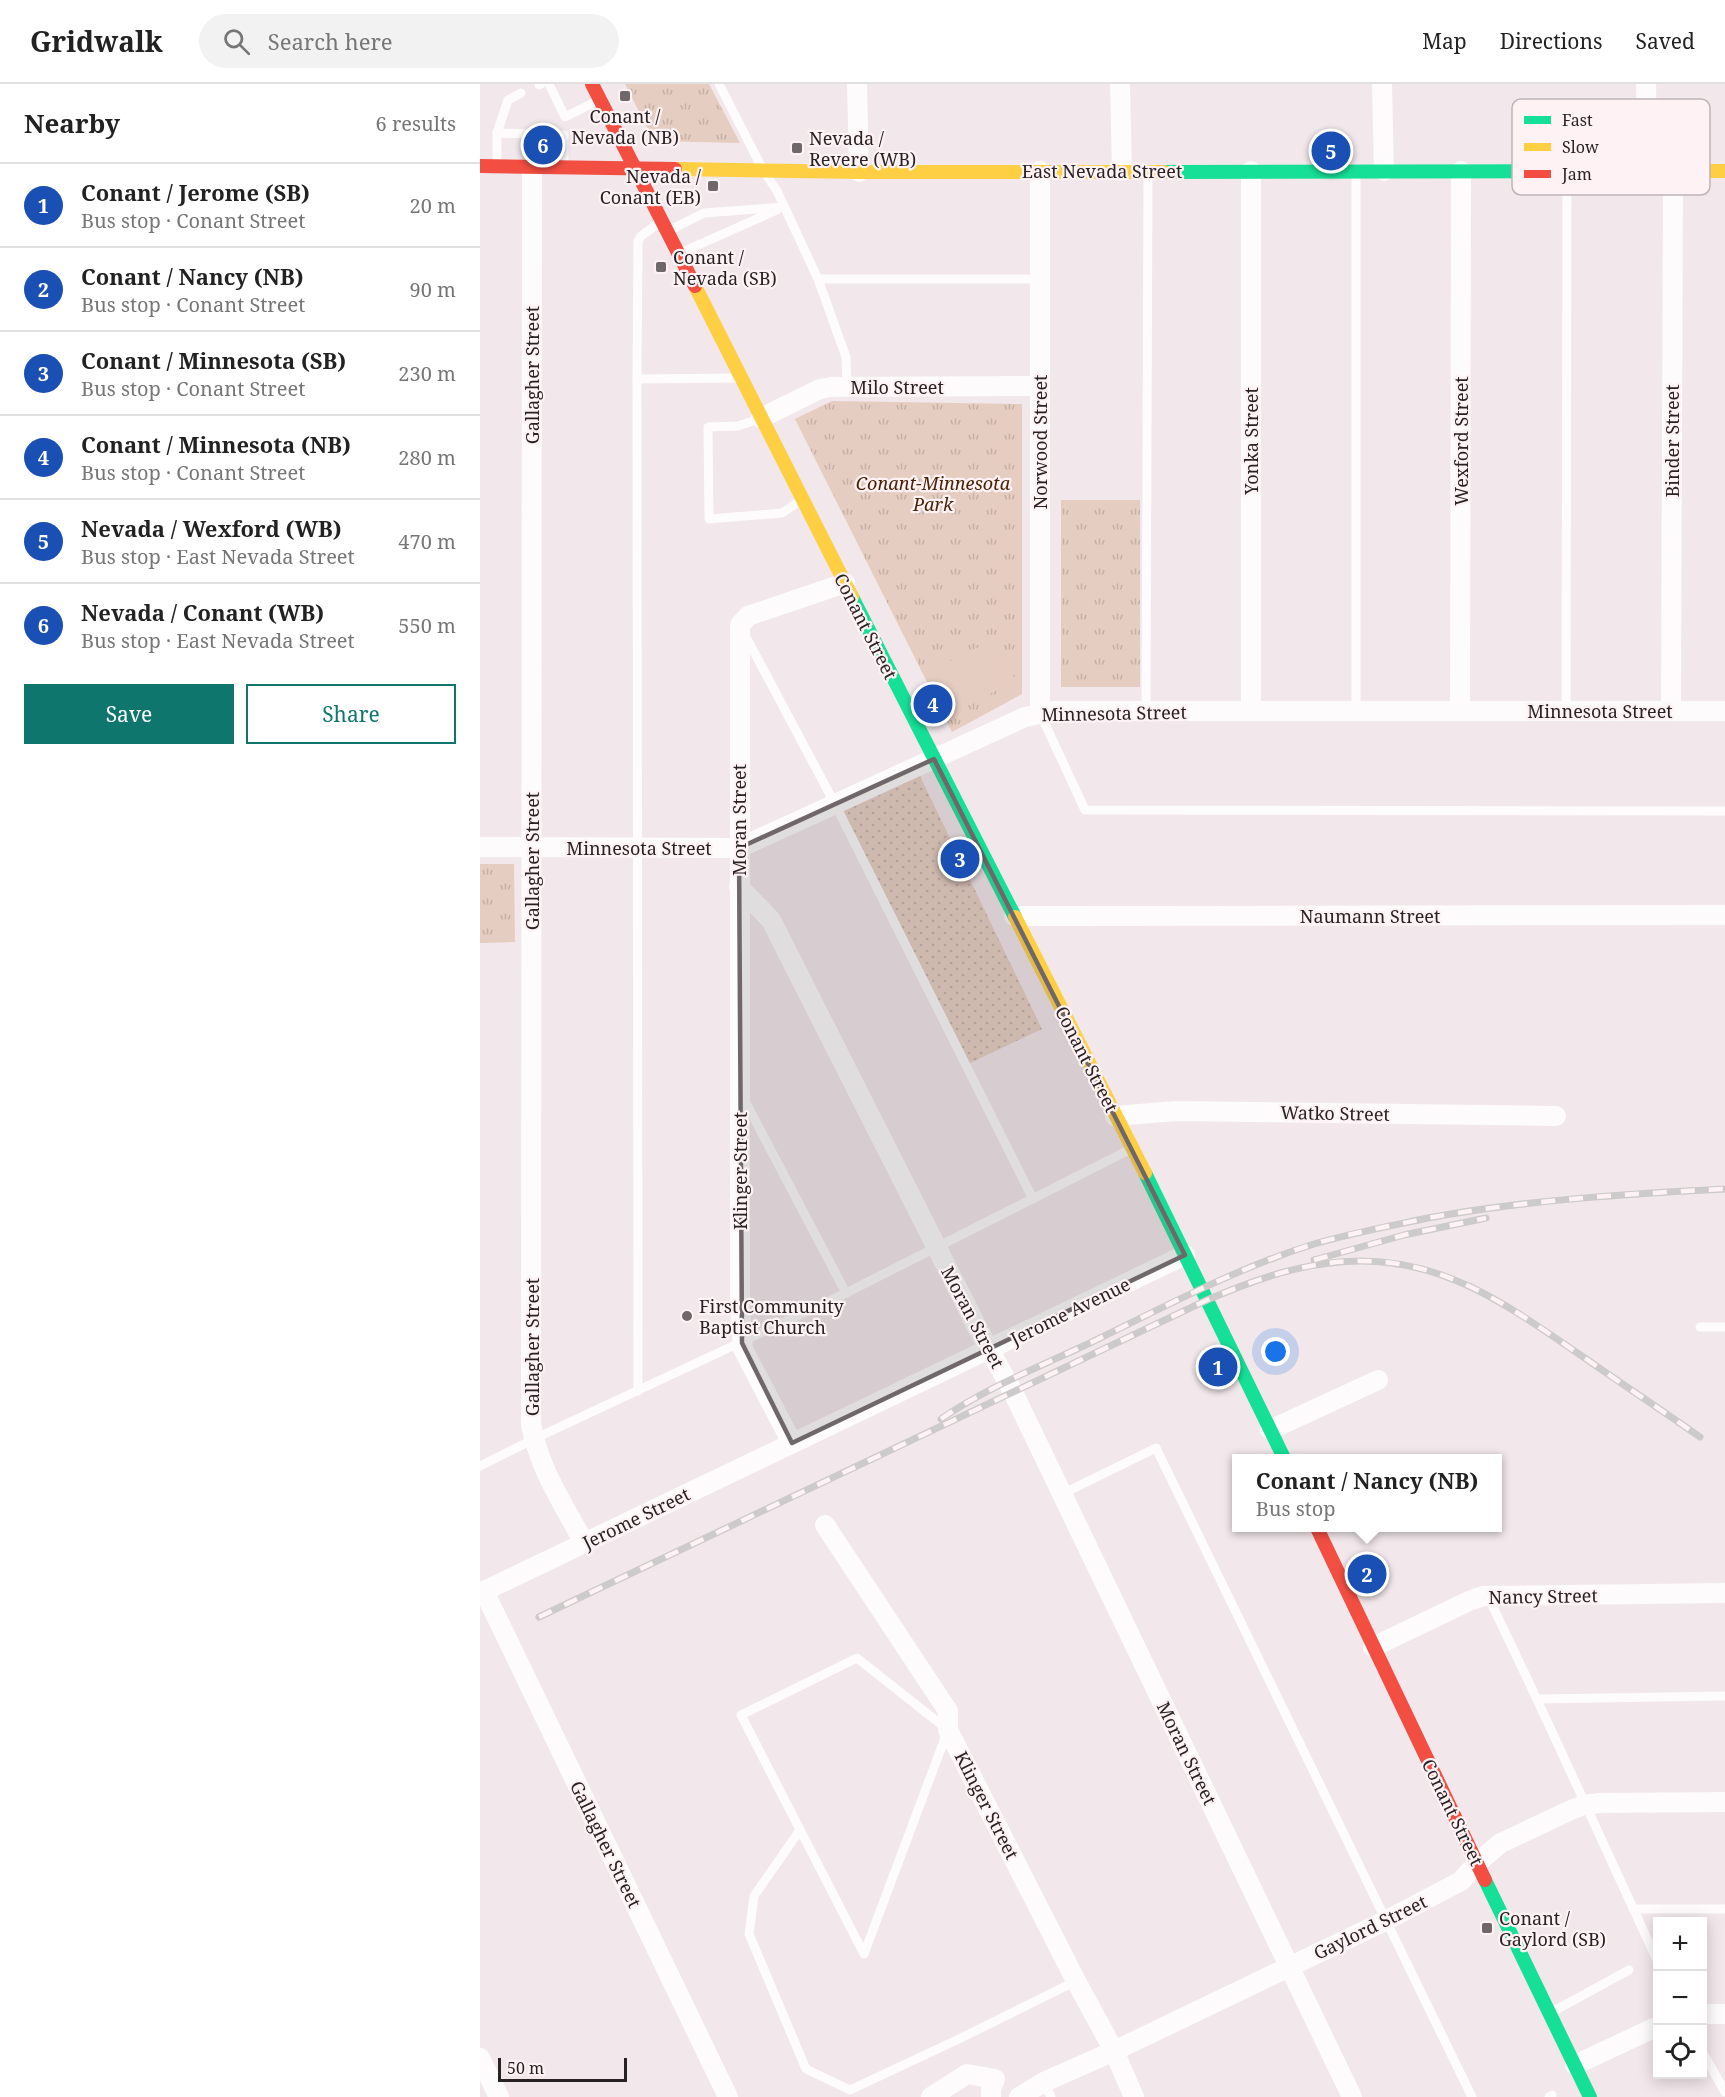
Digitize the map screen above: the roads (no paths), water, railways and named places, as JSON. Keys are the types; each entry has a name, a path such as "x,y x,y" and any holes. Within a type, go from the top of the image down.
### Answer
{"main road":[{"name":"Conant Street","path":"592,84 1132,1149 1282,1454"},
{"name":"East Nevada Street","path":"480,166 859,172 1512,171"},
{"name":"Conant Street","path":"1319,1532 1590,2097"}],"street":[{"path":"857,84 859,172"},
{"path":"1120,84 1122,171"},
{"path":"1382,84 1384,171"},
{"path":"1646,84 1646,99"},
{"name":"Gallagher Street","path":"532,166 531,1424 540,1458 584,1543"},
{"name":"Norwood Street","path":"1040,171 1040,713"},
{"name":"Yonka Street","path":"1251,171 1251,711"},
{"name":"Wexford Street","path":"1460,711 1461,171"},
{"name":"Binder Street","path":"1671,711 1673,195"},
{"name":"Milo Street","path":"761,418 820,389 1040,386"},
{"path":"740,625 748,616 845,584"},
{"name":"Moran Street","path":"740,625 739,887 771,920 936,1248 990,1349 1352,2097"},
{"name":"Minnesota Street","path":"480,847 739,848 1025,717 1054,711 1725,711"},
{"name":"Klinger Street","path":"739,887 742,1343 751,1366 792,1443"},
{"name":"Naumann Street","path":"1014,916 1725,915"},
{"name":"Watko Street","path":"1115,1116 1176,1111 1556,1116"},
{"name":"Jerome Avenue","path":"792,1443 1185,1255"},
{"path":"1270,1430 1378,1380"},
{"name":"Jerome Street","path":"482,1592 792,1443"},
{"name":"Klinger Street","path":"825,1525 948,1711 948,1730 1113,2051 1134,2097"},
{"name":"Gallagher Street","path":"482,1592 728,2097"},
{"name":"Nancy Street","path":"1373,1647 1468,1601 1485,1596 1725,1593"},
{"name":"Gaylord Street","path":"1019,2097 1048,2089 1113,2051 1387,1920 1461,1881 1478,1862 1501,1843 1571,1809 1600,1803 1725,1802"},
{"path":"1707,2014 1725,2013"},
{"path":"1575,2065 1653,2028"},
{"path":"480,2058 499,2097"},
{"path":"931,2097 967,2074 995,2079 991,2097"}],"lane":[{"path":"543,84 565,117 564,167"},
{"path":"719,84 784,207 818,279 846,357 847,387"},
{"path":"497,166 497,133 508,99 521,93"},
{"path":"565,117 600,100"},
{"path":"497,133 564,135"},
{"path":"1146,711 1148,171"},
{"path":"1356,171 1356,711"},
{"path":"1566,711 1567,195"},
{"path":"638,1390 636,379 638,241 641,236 704,213 784,207"},
{"path":"678,254 784,207"},
{"path":"818,279 1040,279"},
{"path":"636,379 741,378"},
{"path":"761,418 738,426 708,427 709,519 782,513 802,500"},
{"path":"740,625 835,804 1033,1199"},
{"path":"1040,713 1085,810 1725,811"},
{"path":"740,1091 846,1293"},
{"path":"480,1466 846,1293 1132,1149"},
{"path":"1700,1327 1725,1327"},
{"path":"1062,1494 1156,1448 1472,2097"},
{"path":"1485,1596 1538,1699 1584,1805 1653,1951"},
{"path":"857,1658 948,1730 864,1954 741,1715 857,1658"},
{"path":"1538,1699 1725,1696"},
{"path":"800,1830 753,1896 749,1934 806,2069 850,2090 1076,1981"},
{"path":"1633,1909 1725,1910"},
{"path":"1550,2013 1629,1970"},
{"path":"1707,2060 1725,2091"}],"railway":[{"path":"941,1419 996,1387 1202,1288 1257,1264 1314,1244 1428,1218 1539,1202 1725,1189"},
{"path":"1314,1260 1404,1235 1486,1218"},
{"path":"539,1617 1207,1300 1263,1278 1321,1264 1361,1261 1393,1263 1422,1269 1477,1290 1528,1320 1700,1437"}],"place":[{"name":"Conant / Nevada (NB)","path":"625,96"},
{"name":"Nevada / Conant (WB)","path":"543,145"},
{"name":"Nevada / Revere (WB)","path":"797,148"},
{"name":"Nevada / Wexford (WB)","path":"1331,151"},
{"name":"Nevada / Conant (EB)","path":"713,186"},
{"name":"Conant / Nevada (SB)","path":"661,267"},
{"name":"Conant / Minnesota (NB)","path":"933,704"},
{"name":"Conant / Minnesota (SB)","path":"960,859"},
{"name":"First Community Baptist Church","path":"687,1316"},
{"name":"Conant / Jerome (SB)","path":"1218,1367"},
{"name":"Conant / Nancy (NB)","path":"1367,1574"},
{"name":"Conant / Gaylord (SB)","path":"1487,1928"}],"park label":[{"name":"Conant-Minnesota Park","path":"933,493"}]}
